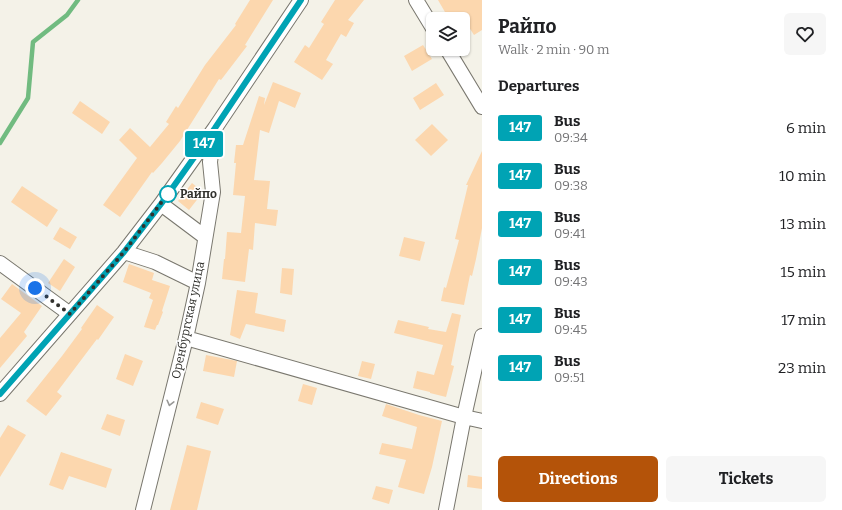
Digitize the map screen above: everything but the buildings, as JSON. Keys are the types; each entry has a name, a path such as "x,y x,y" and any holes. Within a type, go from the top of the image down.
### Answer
{"street":[{"path":"0,394 124,252 161,204 215,128 301,0"},
{"path":"416,0 426,16"},
{"path":"451,56 482,107"},
{"name":"Оренбургская улица","path":"143,510 186,338 198,283 213,192 210,162 215,128"},
{"path":"161,204 205,237"},
{"path":"124,252 155,262 198,283"},
{"path":"0,263 70,314"},
{"path":"446,510 464,417 482,336"},
{"path":"186,338 482,421"}],"waterway":[{"path":"0,143 28,98 33,42 67,15 78,0"}],"bus line":[{"name":"147","path":"0,394 124,252 161,204 215,128 301,0"}],"place":[{"name":"Райпо","path":"168,194"}],"route":[{"path":"35,288 70,314 124,252 170,191 168,194"}]}
